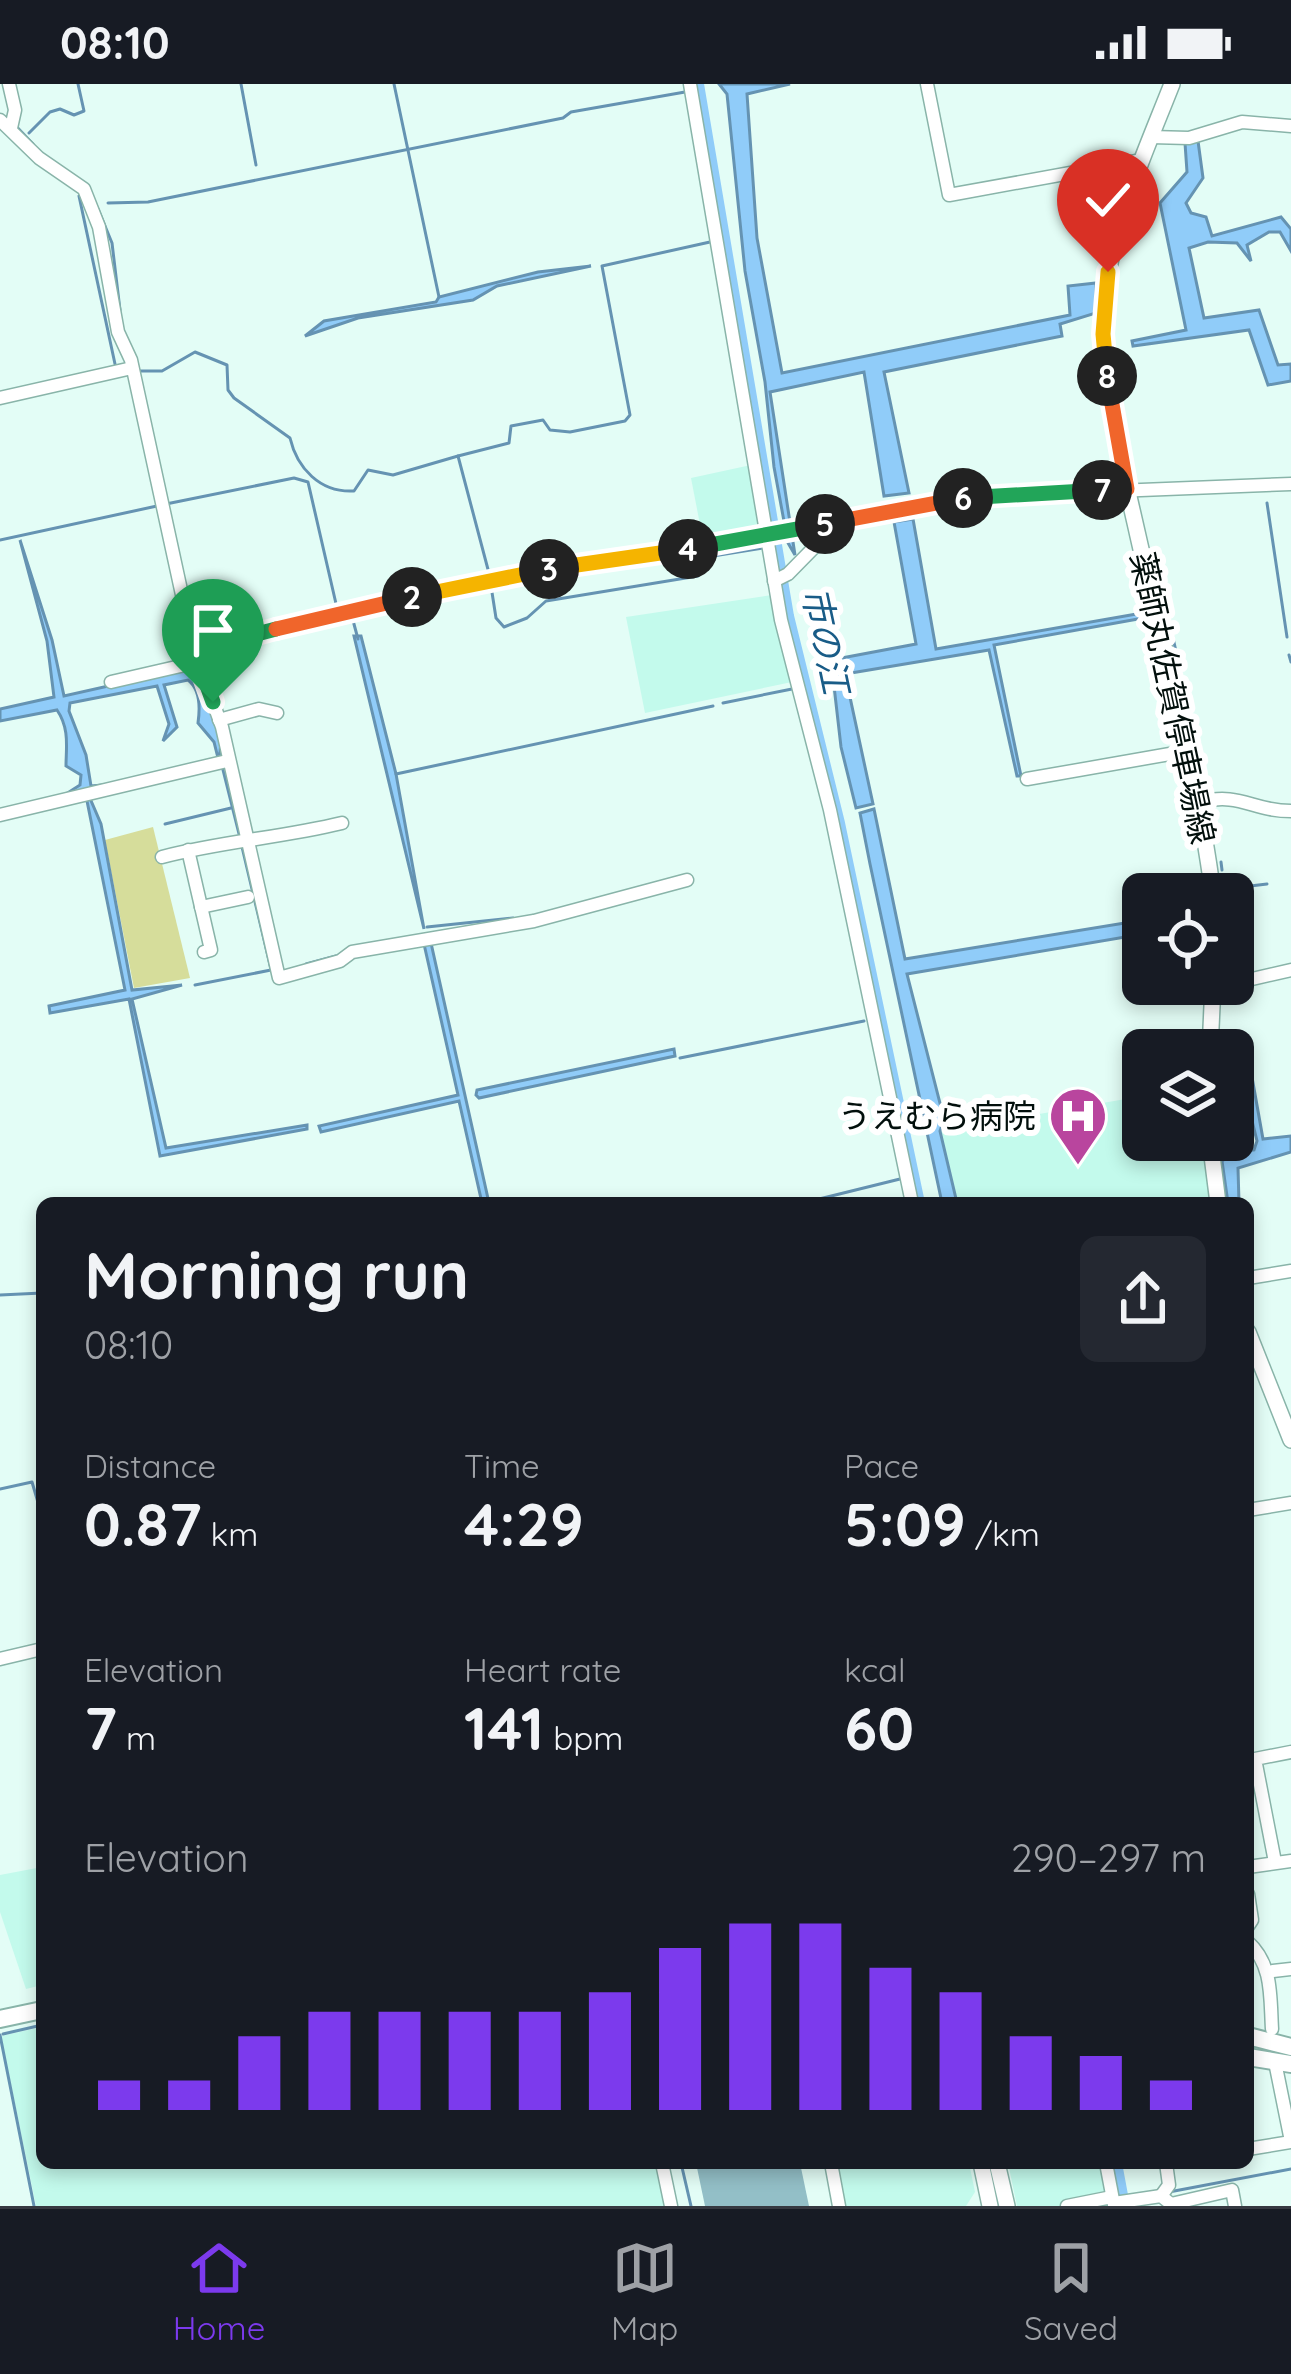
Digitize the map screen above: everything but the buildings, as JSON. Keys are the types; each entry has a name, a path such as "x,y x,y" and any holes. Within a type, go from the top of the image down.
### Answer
{"highway":[{"path":"0,2008 36,2000"},
{"path":"0,2019 36,2011"},
{"path":"1254,2038 1291,2047"}],"main road":[{"name":"薬師丸佐賀停車場線","path":"1172,84 1142,160 1108,272 1103,334 1127,489 1199,802 1211,873"},
{"path":"1213,1161 1217,1197"},
{"path":"1254,1347 1291,1440"},
{"path":"982,2169 990,2206"},
{"path":"998,2169 1007,2206"}],"street":[{"path":"9,84 8,122 39,158 84,190 99,227 118,332 132,368 196,656 219,720 221,762 279,978 340,961 352,952 533,921 687,880"},
{"path":"690,84 767,544 781,578 910,1197"},
{"path":"927,84 949,195 1142,160"},
{"path":"1151,137 1191,137 1242,122 1291,126"},
{"path":"0,398 132,368"},
{"path":"111,682 343,611 490,581 767,544 842,519 968,497 1291,484"},
{"path":"781,578 842,519"},
{"path":"219,720 259,710 277,713"},
{"path":"1028,779 1187,751"},
{"path":"0,815 221,762"},
{"path":"1199,802 1227,796 1262,811 1291,811"},
{"path":"162,856 343,824"},
{"path":"188,850 212,950 204,952"},
{"path":"202,908 248,897"},
{"path":"1254,978 1291,970"},
{"path":"1254,1277 1291,1270"},
{"path":"1254,1509 1291,1503"},
{"path":"0,1659 36,1650"},
{"path":"1254,1759 1291,1752"},
{"path":"1254,1773 1275,1862"},
{"path":"1254,1866 1291,1861"},
{"path":"1254,1948 1263,1956 1268,1972 1272,2029"},
{"path":"1273,1971 1291,1969"},
{"path":"1254,2148 1291,2142 1283,2063"},
{"path":"663,2169 671,2206"},
{"path":"832,2169 839,2206"},
{"path":"1108,2169 1121,2202"},
{"path":"1165,2169 1162,2193 1171,2204 1232,2190 1235,2206"},
{"path":"1067,2206 1162,2193"}],"shaded area":[{"path":"751,465 761,530 703,540 691,478"},
{"path":"772,595 792,682 645,713 626,617"},
{"name":"うえむら病院","path":"1122,1100 1122,1161 1205,1161 1209,1197 956,1197 940,1131"},
{"path":"36,1868 36,1986 26,1989 0,1912 0,1875"},
{"path":"36,2028 36,2169 658,2169 666,2206 36,2206 1,2036"},
{"path":"836,2169 970,2169 975,2192 966,2206 843,2206"},
{"path":"1009,2169 1103,2169 1109,2206 1017,2206"}],"green space":[{"path":"153,827 190,978 134,988 105,840"}],"water":[{"path":"719,84 790,84 747,94 757,238 782,373 1070,315 1068,286 1096,283 1096,313 1060,324 1062,336 884,372 909,493 884,496 864,372 770,392 795,555 788,543 774,467 745,271 727,94"},
{"path":"1198,141 1203,178 1186,203 1191,213 1206,217 1212,236 1281,217 1291,229 1291,251 1280,232 1269,232 1247,245 1251,261 1237,243 1208,242 1189,248 1204,318 1259,310 1278,365 1291,364 1291,381 1268,385 1249,330 1133,346 1132,341 1186,330 1160,203 1187,172 1185,143"},
{"path":"591,266 497,286 473,300 358,318 305,336 324,321 436,302 439,297 538,272"},
{"path":"913,519 936,649 1148,612 1149,617 994,645 1021,776 1017,776 989,650 845,674 873,804 856,808 841,747 831,660 916,644 894,522"},
{"path":"20,540 52,640 64,696 193,667 218,726 218,758 214,742 198,723 197,694 188,680 164,685 177,727 163,741 169,724 157,686 70,703 91,786 103,785 89,796 101,824 132,990 182,985 132,999 166,1148 307,1125 307,1129 160,1156 129,999 50,1013 49,1006 125,990 86,796 69,792 80,785 81,775 66,766 61,717 57,710 0,721 0,709 54,697 47,641"},
{"path":"354,636 361,636 396,774 424,929"},
{"path":"874,809 905,959 1122,923 1122,938 907,974 944,1119 940,1131 956,1197 941,1197 860,813"},
{"path":"431,943 488,1197 481,1197 459,1101 321,1132 319,1126 458,1095 424,944"},
{"path":"674,1049 675,1056 476,1095 477,1090"},
{"path":"1254,1088 1263,1139 1291,1136 1291,1152 1238,1168 1239,1197 1227,1197 1222,1161 1254,1161"}],"waterway":[{"path":"29,133 50,112 60,109 74,115 84,111 78,84"},
{"path":"241,84 256,165"},
{"path":"394,84 439,297"},
{"name":"市の江","path":"699,84 789,616 840,823 919,1197"},
{"path":"108,203 148,202 685,92"},
{"path":"15,125 33,144"},
{"path":"79,196 115,364"},
{"path":"98,209 112,243 120,310"},
{"path":"458,456 509,443 511,426 543,420 550,430 570,432 625,421 630,415 602,266 710,242"},
{"path":"138,371 162,371 195,352 227,365 228,390 234,398 290,438 312,476 342,491 354,491 368,470 393,475 458,456 490,577"},
{"path":"166,504 294,478 308,482 337,608"},
{"path":"1267,503 1287,637"},
{"path":"0,540 157,506"},
{"path":"491,586 496,618 504,627 527,618 546,601 698,576 707,557 763,548"},
{"path":"1167,611 1208,795"},
{"path":"351,613 358,639"},
{"path":"1289,655 1291,662"},
{"path":"723,703 792,689"},
{"path":"396,774 713,706"},
{"path":"222,766 240,838"},
{"path":"165,824 231,808"},
{"path":"1212,810 1213,815"},
{"path":"1214,822 1215,828"},
{"path":"242,847 271,969"},
{"path":"1221,862 1222,870"},
{"path":"1254,886 1267,884"},
{"path":"427,927 513,918"},
{"path":"306,964 336,956"},
{"path":"195,985 271,970"},
{"path":"680,1058 864,1021"},
{"path":"827,1197 900,1179"},
{"path":"0,1295 36,1293"},
{"path":"0,1489 32,1482 36,1496"},
{"path":"3,2034 36,2026"},
{"path":"0,2035 34,2206"},
{"path":"682,2169 691,2206"},
{"name":"市の江","path":"1118,2169 1125,2206"},
{"path":"1169,2192 1291,2169"}],"place":[{"name":"うえむら病院","path":"1078,1167"}],"route":[{"path":"213,702 194,650 343,611 538,571 783,535 842,519 968,497 1127,489 1107,380 1103,334 1108,272"}]}
